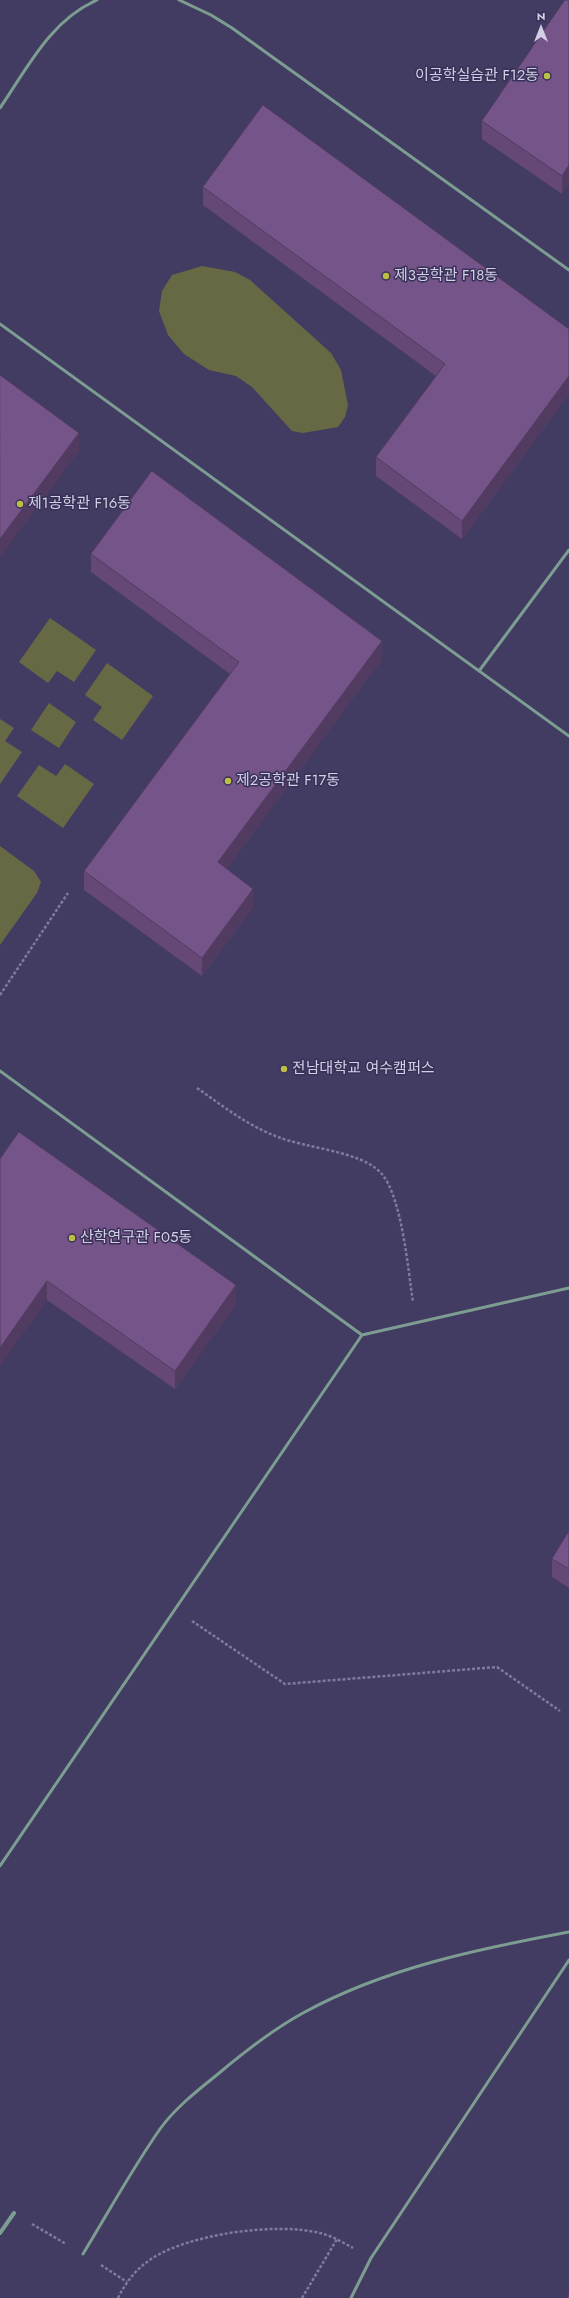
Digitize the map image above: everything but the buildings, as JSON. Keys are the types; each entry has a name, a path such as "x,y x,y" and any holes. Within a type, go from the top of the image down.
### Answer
{"street":[{"path":"0,2233 14,2213"}],"lane":[{"path":"0,108 54,29 76,10 97,0"},
{"path":"179,0 211,15 232,28 569,270"},
{"path":"0,324 569,736"},
{"path":"479,671 569,550"},
{"path":"0,1071 362,1335"},
{"path":"0,1866 362,1335 569,1288"},
{"path":"83,2254 161,2128 200,2088 245,2051 264,2038 302,2013 350,1990 400,1972 459,1955 569,1932"},
{"path":"351,2298 371,2258 569,1960"}],"path":[{"path":"0,995 68,892"},
{"path":"197,1088 248,1123 278,1137 349,1156 369,1165 381,1173 388,1185 400,1221 416,1322"},
{"path":"175,1609 285,1684 498,1667 560,1711"},
{"path":"14,2213 127,2282"},
{"path":"118,2298 127,2282 138,2270 156,2257 184,2245 218,2236 284,2229 313,2232 336,2239 302,2298"}],"green space":[{"path":"202,266 235,272 250,280 331,353 341,370 348,405 345,417 338,427 303,433 292,431 252,387 236,376 209,370 184,354 168,335 159,311 162,291 172,275"},
{"path":"50,618 96,650 74,682 57,671 48,683 19,662"},
{"path":"107,663 153,696 122,740 93,720 102,707 85,695"},
{"path":"49,703 76,722 59,748 31,730"},
{"path":"0,719 14,728 5,741 22,752 0,784"},
{"path":"65,764 94,784 63,828 17,796 39,765 56,776"},
{"path":"0,846 34,871 41,882 37,893 0,945"}],"place":[{"name":"이공학실습관 F12동","path":"547,76"},
{"name":"제3공학관 F18동","path":"386,276"},
{"name":"제1공학관 F16동","path":"20,504"},
{"name":"제2공학관 F17동","path":"228,781"},
{"name":"전남대학교 여수캠퍼스","path":"284,1069"},
{"name":"산학연구관 F05동","path":"72,1238"}]}
